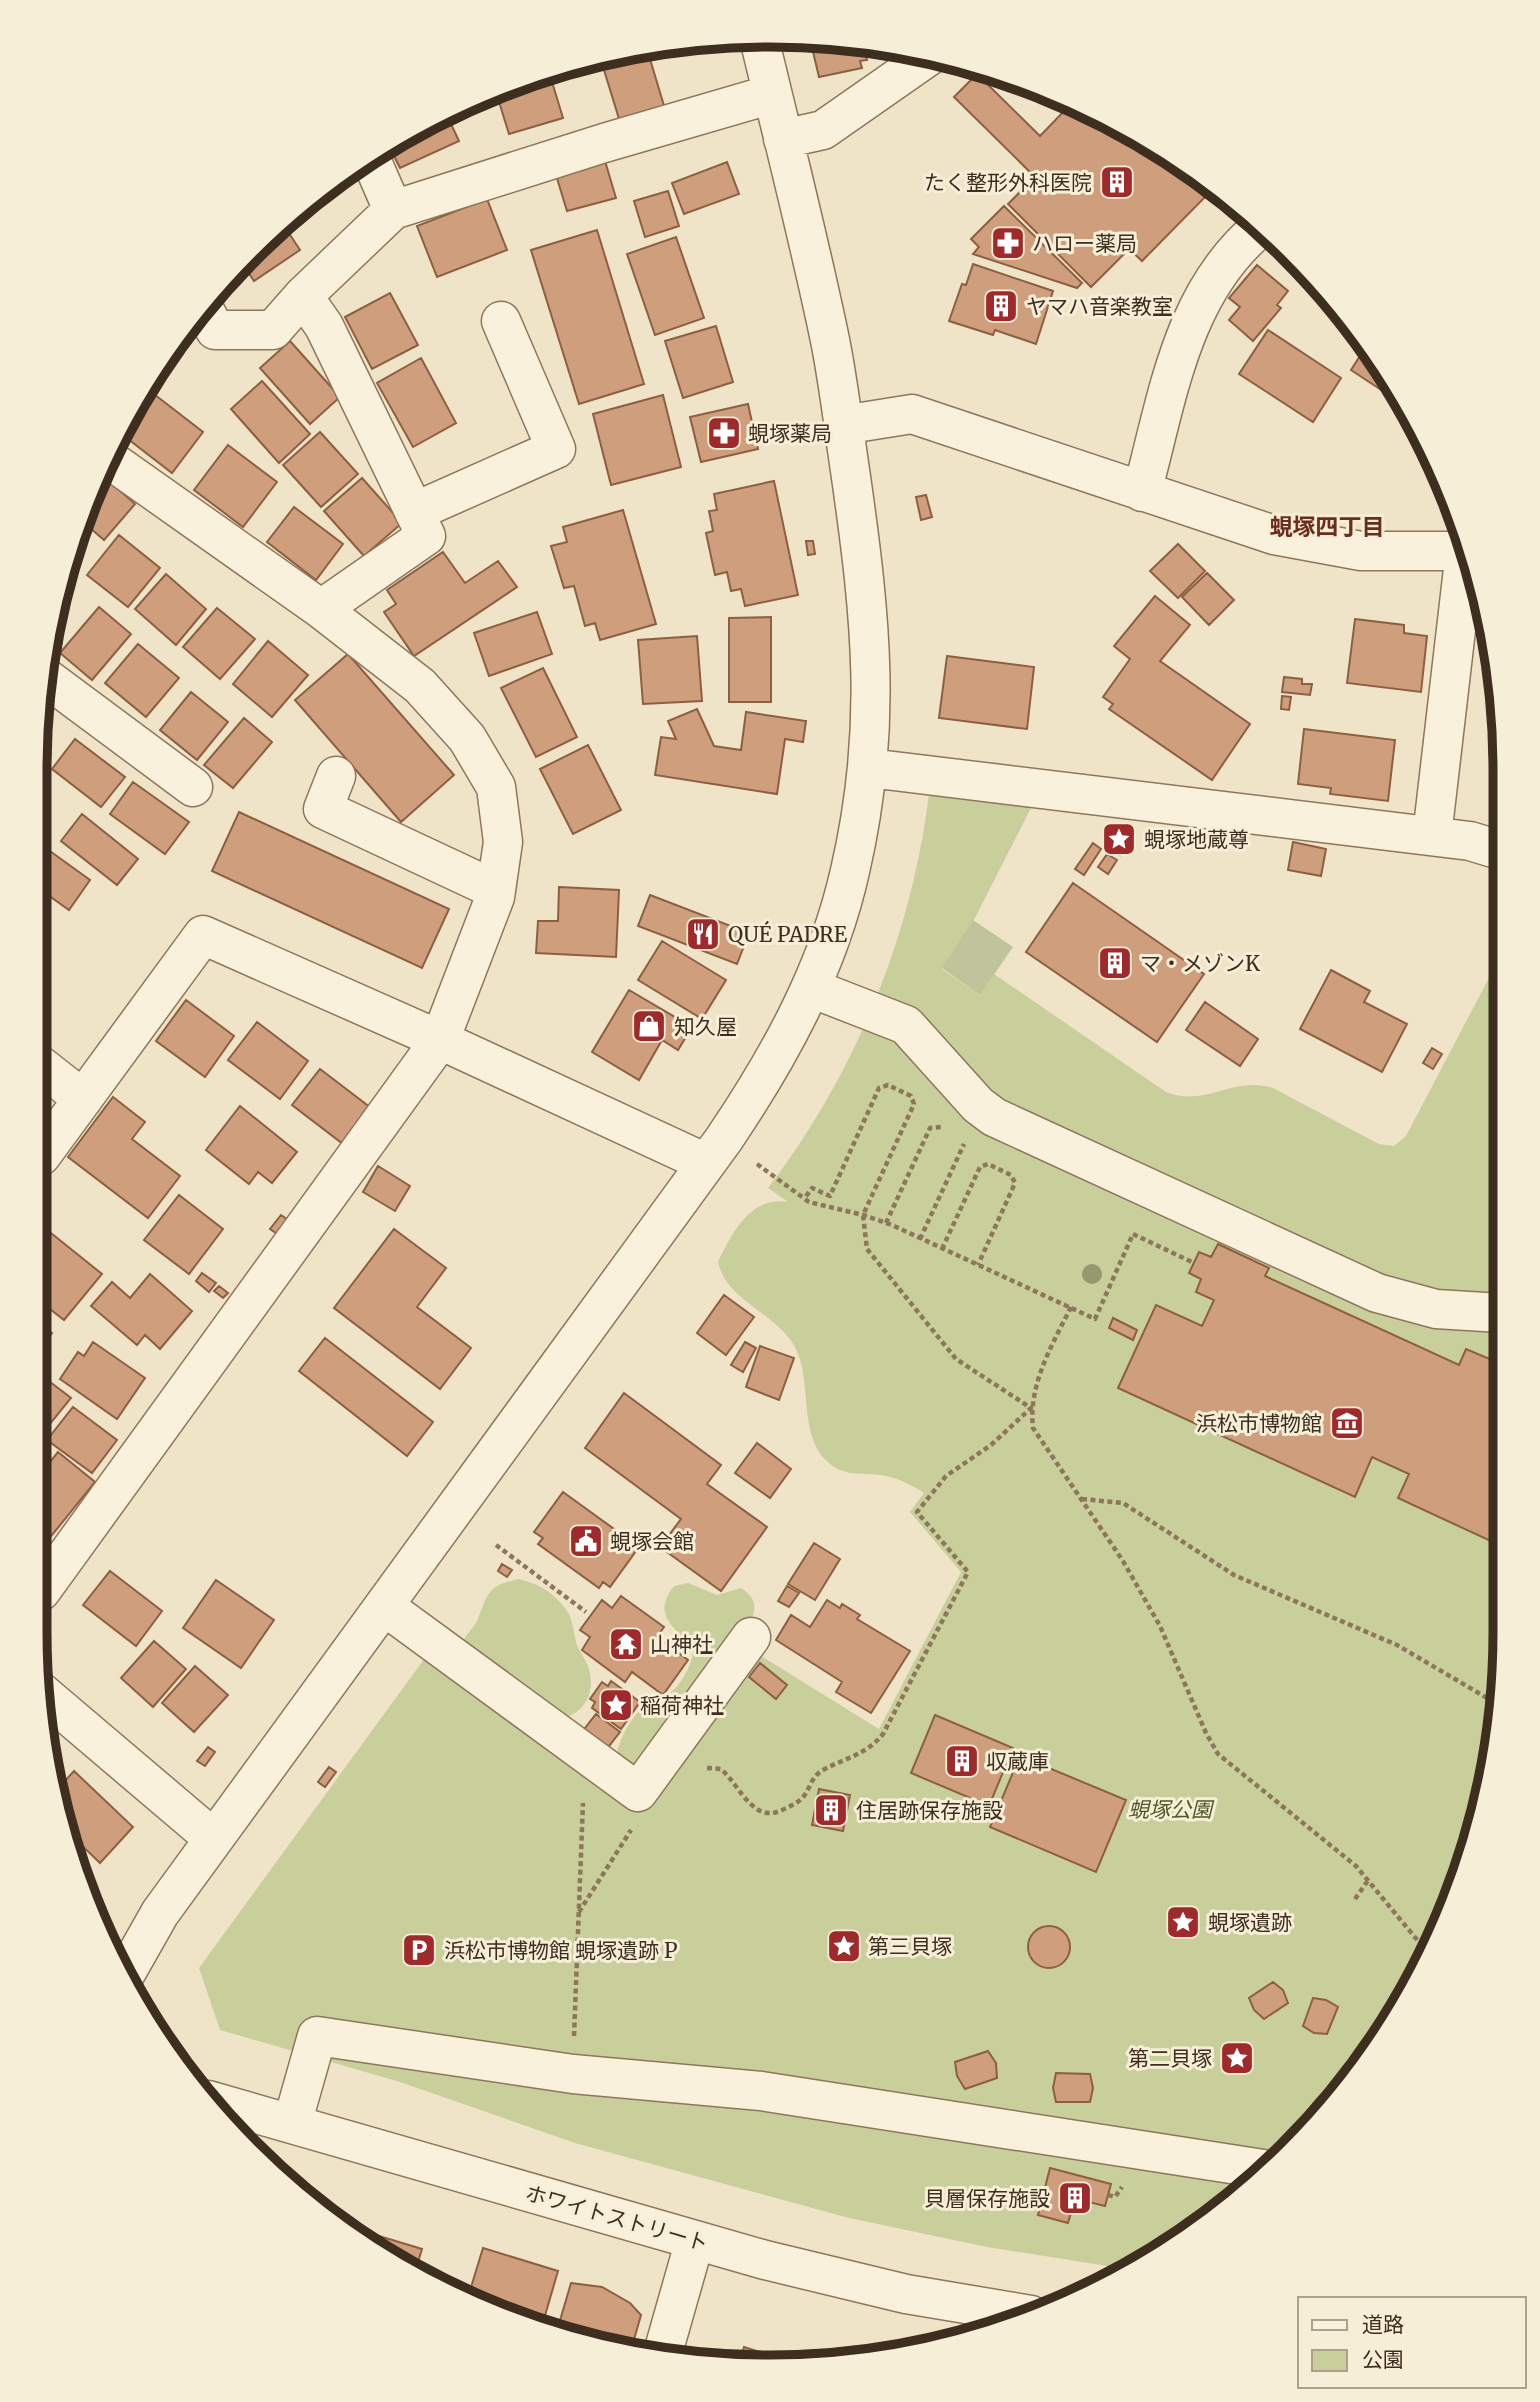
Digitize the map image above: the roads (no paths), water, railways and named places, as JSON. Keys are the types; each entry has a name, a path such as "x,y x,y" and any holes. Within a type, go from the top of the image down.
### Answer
{"street":[{"path":"130,1966 160,1913 757,1090 787,1039 811,988 833,930 850,873 869,768 873,698 872,639 830,343 761,47"},
{"path":"782,139 823,130 919,63"},
{"path":"208,316 215,330 273,330 303,296 393,210 604,143 772,94"},
{"path":"374,166 393,210"},
{"path":"1142,492 1181,343 1194,312 1231,256 1254,234"},
{"path":"303,296 324,326 426,536 321,609"},
{"path":"414,512 556,449 501,321"},
{"path":"843,425 912,414 1274,535 1317,544 1394,553 1458,551"},
{"path":"47,1583 440,1040 496,891 503,842 496,788 467,738 420,686 321,609 116,464"},
{"path":"1432,836 1464,572"},
{"path":"52,683 193,788"},
{"path":"869,768 1432,836 1470,841 1493,848"},
{"path":"336,776 323,809 496,891"},
{"path":"47,1148 203,935 440,1040 706,1163"},
{"path":"811,988 906,1025 971,1098 994,1117 1377,1293 1436,1309 1493,1313"},
{"path":"47,1071 83,1099"},
{"path":"384,1606 638,1792 751,1637"},
{"path":"51,1700 214,1839"},
{"path":"292,2124 317,2036 573,2074 761,2091 1255,2168"},
{"name":"ホワイトストリート","path":"223,2104 695,2241 883,2288 1014,2312"},
{"path":"665,2347 695,2241"}],"place":[{"name":"たく整形外科医院","path":"1117,182"},
{"name":"ハロー薬局","path":"1008,243"},
{"name":"ヤマハ音楽教室","path":"1001,306"},
{"name":"蜆塚薬局","path":"724,433"},
{"name":"蜆塚地蔵尊","path":"1119,839"},
{"name":"QUÉ PADRE","path":"703,934"},
{"name":"マ・メゾンK","path":"1115,963"},
{"name":"知久屋","path":"649,1026"},
{"name":"浜松市博物館","path":"1347,1423"},
{"name":"蜆塚会館","path":"586,1541"},
{"name":"山神社","path":"626,1644"},
{"name":"稲荷神社","path":"616,1705"},
{"name":"収蔵庫","path":"962,1761"},
{"name":"住居跡保存施設","path":"831,1810"},
{"name":"蜆塚遺跡","path":"1183,1922"},
{"name":"第三貝塚","path":"844,1946"},
{"name":"浜松市博物館 蜆塚遺跡 P","path":"419,1950"},
{"name":"第二貝塚","path":"1237,2058"},
{"name":"貝層保存施設","path":"1075,2198"}],"district":[{"name":"蜆塚四丁目","path":"1327,526"}],"park label":[{"name":"蜆塚公園","path":"1170,1809"}]}
